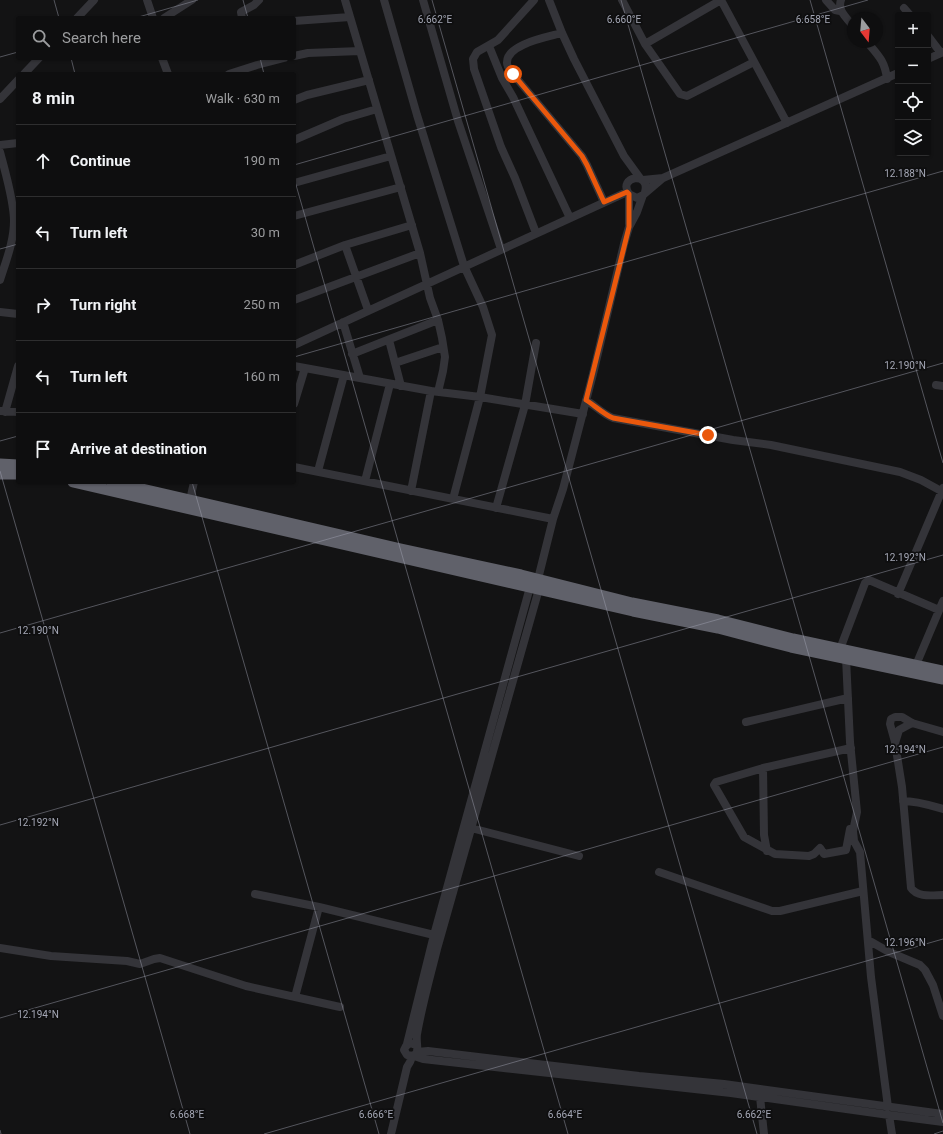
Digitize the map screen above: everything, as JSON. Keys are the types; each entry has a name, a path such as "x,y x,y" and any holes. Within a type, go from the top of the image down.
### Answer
{"highway":[{"path":"0,464 16,466"},
{"path":"0,474 16,474"},
{"path":"82,484 394,556 536,585"},
{"path":"121,484 394,547 633,611 780,639 943,679"},
{"path":"843,654 916,664 943,671"}],"street":[{"path":"79,16 94,0"},
{"path":"147,0 152,16"},
{"path":"167,16 192,0"},
{"path":"242,16 241,12 254,5 259,0"},
{"path":"345,0 420,253 430,298 438,320 443,347 443,371 434,392 410,491"},
{"path":"384,0 417,115 464,266 483,307 492,335 480,397 453,499"},
{"path":"423,0 458,121 501,249"},
{"path":"534,0 498,40 477,52 473,59 474,69 501,146 536,233"},
{"path":"391,1134 407,1067 405,1061 413,1053 433,964 471,828 553,519 563,489 629,227 637,212 646,185 624,156 562,33 549,0"},
{"path":"622,0 645,44 680,94 687,96 754,62"},
{"path":"645,44 721,0 787,123"},
{"path":"826,0 835,10 840,11 847,19"},
{"path":"840,11 839,4 841,0"},
{"path":"904,8 907,12"},
{"path":"296,21 350,18"},
{"path":"562,33 521,46 512,52 507,61 507,65 582,156 604,202"},
{"path":"931,40 942,53 931,58"},
{"path":"489,46 502,78 516,103 570,218"},
{"path":"872,48 886,67 886,79"},
{"path":"296,56 308,53 360,51"},
{"path":"26,72 37,60"},
{"path":"163,60 167,72"},
{"path":"235,72 276,60"},
{"path":"628,193 634,198 637,198 663,178 895,74"},
{"path":"296,99 307,95 368,80"},
{"path":"0,99 16,82"},
{"path":"296,139 343,119 377,109"},
{"path":"0,145 16,144"},
{"path":"0,152 14,195 14,220 16,226 0,280"},
{"path":"296,182 391,156"},
{"path":"624,156 628,182 626,188 628,193 629,227"},
{"path":"628,182 634,178 663,178"},
{"path":"296,215 401,187"},
{"path":"296,344 604,202 628,193"},
{"path":"296,264 345,245 412,225"},
{"path":"345,245 368,310"},
{"path":"296,299 420,253"},
{"path":"0,312 16,314"},
{"path":"352,354 438,320"},
{"path":"343,322 360,378"},
{"path":"389,340 401,386"},
{"path":"496,508 525,405 536,343"},
{"path":"395,363 443,347"},
{"path":"296,366 434,392 480,397 582,414"},
{"path":"296,397 305,368"},
{"path":"318,471 344,375"},
{"path":"16,383 3,412 16,412"},
{"path":"365,481 390,384"},
{"path":"586,400 607,416 613,418 733,440 771,445 900,472 942,490 898,594"},
{"path":"296,467 553,519"},
{"path":"190,500 194,484"},
{"path":"892,1134 871,977 860,852 854,841 853,831 857,812 843,654 865,583 869,580 898,594 939,610"},
{"path":"536,585 434,935 407,1044 410,1043 413,1053 423,1059 760,1093"},
{"path":"916,664 943,601"},
{"path":"746,722 848,698"},
{"path":"943,732 912,723 902,717 895,717 891,719 890,724 895,743 903,801 911,888 918,894 943,895"},
{"path":"895,743 899,730 912,723"},
{"path":"851,748 763,768 716,782 714,787 744,837 767,851 775,854 809,856 820,848 824,854 846,850 852,820 857,812"},
{"path":"763,768 764,835 767,851"},
{"path":"903,801 924,803 943,809"},
{"path":"471,828 579,856"},
{"path":"659,872 772,911 780,911 863,892"},
{"path":"255,894 319,907 434,935"},
{"path":"295,997 319,907"},
{"path":"868,940 889,952 920,965 929,975 943,1016"},
{"path":"0,948 51,956 127,961 140,964 154,958 160,958 246,986 340,1007"},
{"path":"934,988 943,991"},
{"path":"417,1034 423,1046 428,1051"},
{"path":"413,1053 428,1051 760,1093 889,1111 943,1122"},
{"path":"760,1093 764,1134"},
{"path":"889,1111 943,1114"}],"route":[{"path":"513,74 582,156 604,202 627,192 629,194 629,227 586,400 607,416 613,418 687,430 708,435"}]}
